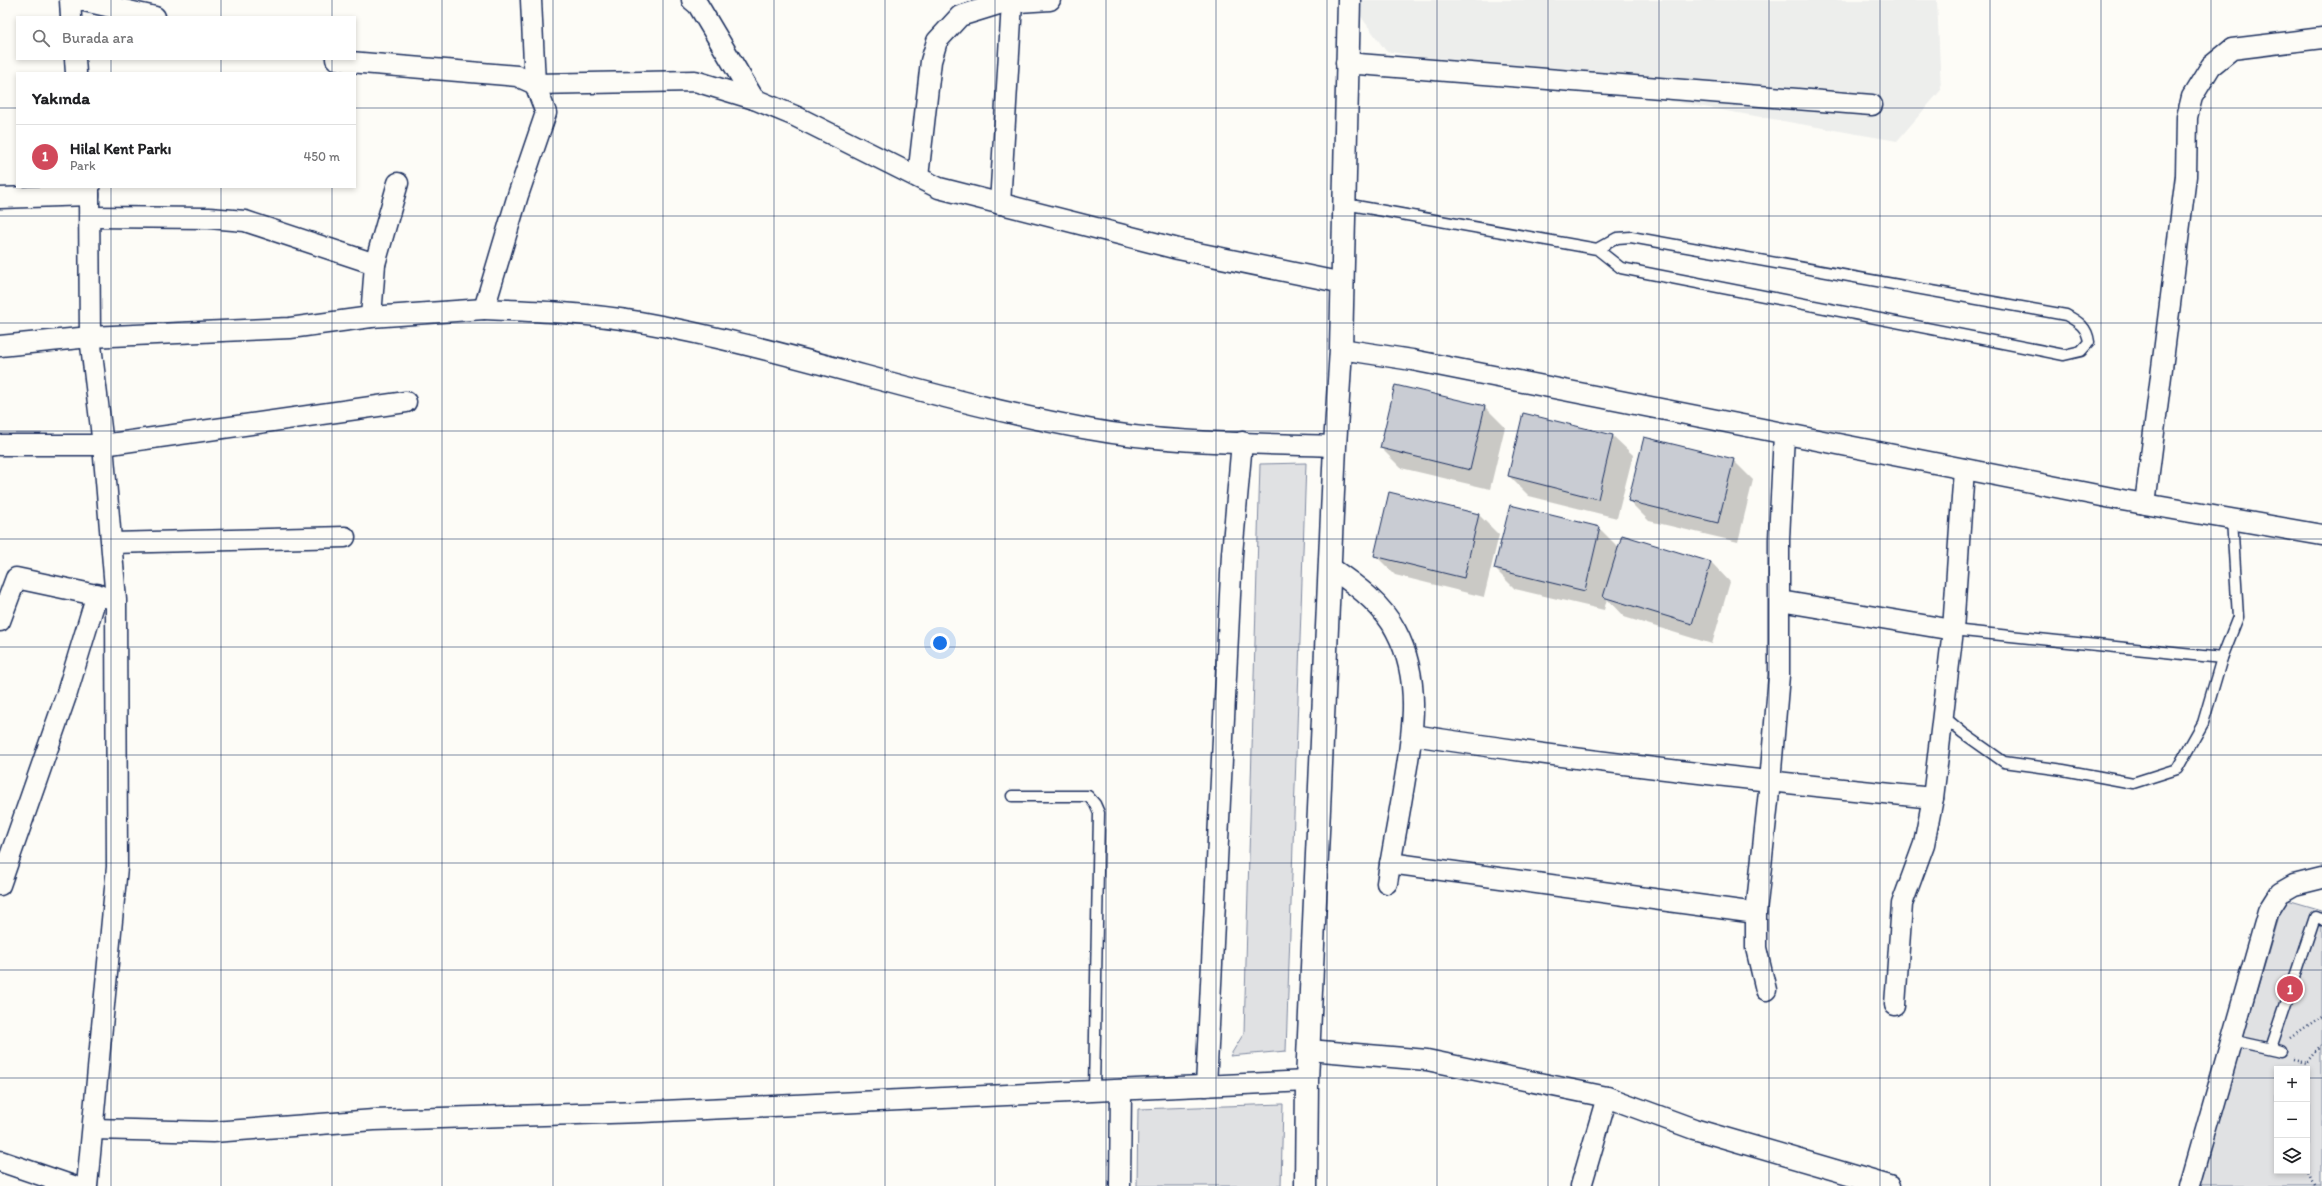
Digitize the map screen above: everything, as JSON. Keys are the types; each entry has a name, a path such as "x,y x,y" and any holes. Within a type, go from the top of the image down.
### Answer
{"street":[{"path":"70,0 71,16"},
{"path":"80,0 151,16"},
{"path":"484,309 518,195 546,113 534,84 531,0"},
{"path":"692,0 698,5 754,99"},
{"path":"918,177 931,61 937,41 960,16 991,5 1050,0"},
{"path":"1306,1186 1307,1081 1331,568 1335,446 1342,349 1346,63 1349,0"},
{"path":"1000,204 1012,3"},
{"path":"2145,504 2186,176 2187,116 2192,97 2211,66 2232,49 2322,38"},
{"path":"75,60 76,72"},
{"path":"341,60 517,76 534,84 695,81 754,99 795,116 939,188 1178,249 1343,284"},
{"path":"1346,63 1872,105"},
{"path":"371,317 375,264 398,183"},
{"path":"0,198 89,191 90,337 103,445 116,600 117,867 87,1186"},
{"path":"90,217 209,218 246,221 274,232 375,264"},
{"path":"0,346 90,337 290,328 371,317 484,309 595,315 640,322 735,341 1011,413 1086,429 1140,438 1335,446"},
{"path":"1342,349 1412,360 2145,504 2322,535"},
{"path":"0,446 103,445 406,402"},
{"path":"1766,990 1756,948 1756,913 1770,782 1779,675 1779,539 1784,434"},
{"path":"1206,1086 1232,554 1242,442"},
{"path":"1894,1005 1902,904 1924,844 1933,798 1953,630 1964,469"},
{"path":"112,543 345,537"},
{"path":"1331,568 1354,583 1396,629 1406,653 1412,676 1414,706 1413,735 1387,883"},
{"path":"0,620 8,575 97,594 116,600"},
{"path":"0,885 67,693 97,594"},
{"path":"1780,601 1953,630"},
{"path":"1413,735 1547,756 1770,782 1933,798"},
{"path":"1390,863 1756,913"},
{"path":"2190,1186 2268,912 2280,893 2294,885 2322,878"},
{"path":"1309,1050 1427,1060 1607,1097 1694,1128 1890,1186"},
{"path":"93,1129 213,1132 374,1120 642,1112 1307,1081"},
{"path":"1120,1186 1121,1090"},
{"path":"1581,1186 1607,1097"},
{"path":"0,1161 73,1186"}],"lane":[{"path":"1345,204 1597,249 1621,268 2064,355 2081,351 2089,342 2088,332 2079,322 2066,315 1630,237 1617,238 1597,249"},
{"path":"1943,716 1963,733 2004,762 2064,770 2134,783 2177,769 2203,723 2222,658 2238,617 2232,519"},
{"path":"1953,630 2222,658"},
{"path":"1012,796 1088,796 1096,804 1099,813 1094,1092"},
{"path":"2232,1040 2279,1052 2315,917 2322,919"}],"path":[{"path":"2279,1052 2308,1062 2322,1045"},
{"path":"2310,1173 2316,1186"}],"shaded area":[{"path":"1349,0 1937,0 1941,90 1897,141 1386,51"},
{"path":"1306,463 1286,1051 1230,1056 1244,1033 1260,464"},
{"path":"2284,899 2322,910 2322,1186 2200,1186"},
{"path":"1283,1104 1281,1186 1137,1186 1138,1109"}],"building":[{"path":"1395,385 1485,406 1470,470 1380,448"},
{"path":"1523,413 1613,435 1598,499 1508,476"},
{"path":"1644,437 1734,459 1718,523 1628,501"},
{"path":"1389,492 1479,514 1464,578 1374,556"},
{"path":"1510,505 1600,527 1585,591 1494,569"},
{"path":"1622,535 1711,562 1692,624 1603,597"}],"place":[{"name":"Hilal Kent Parkı","path":"2290,989"}]}
